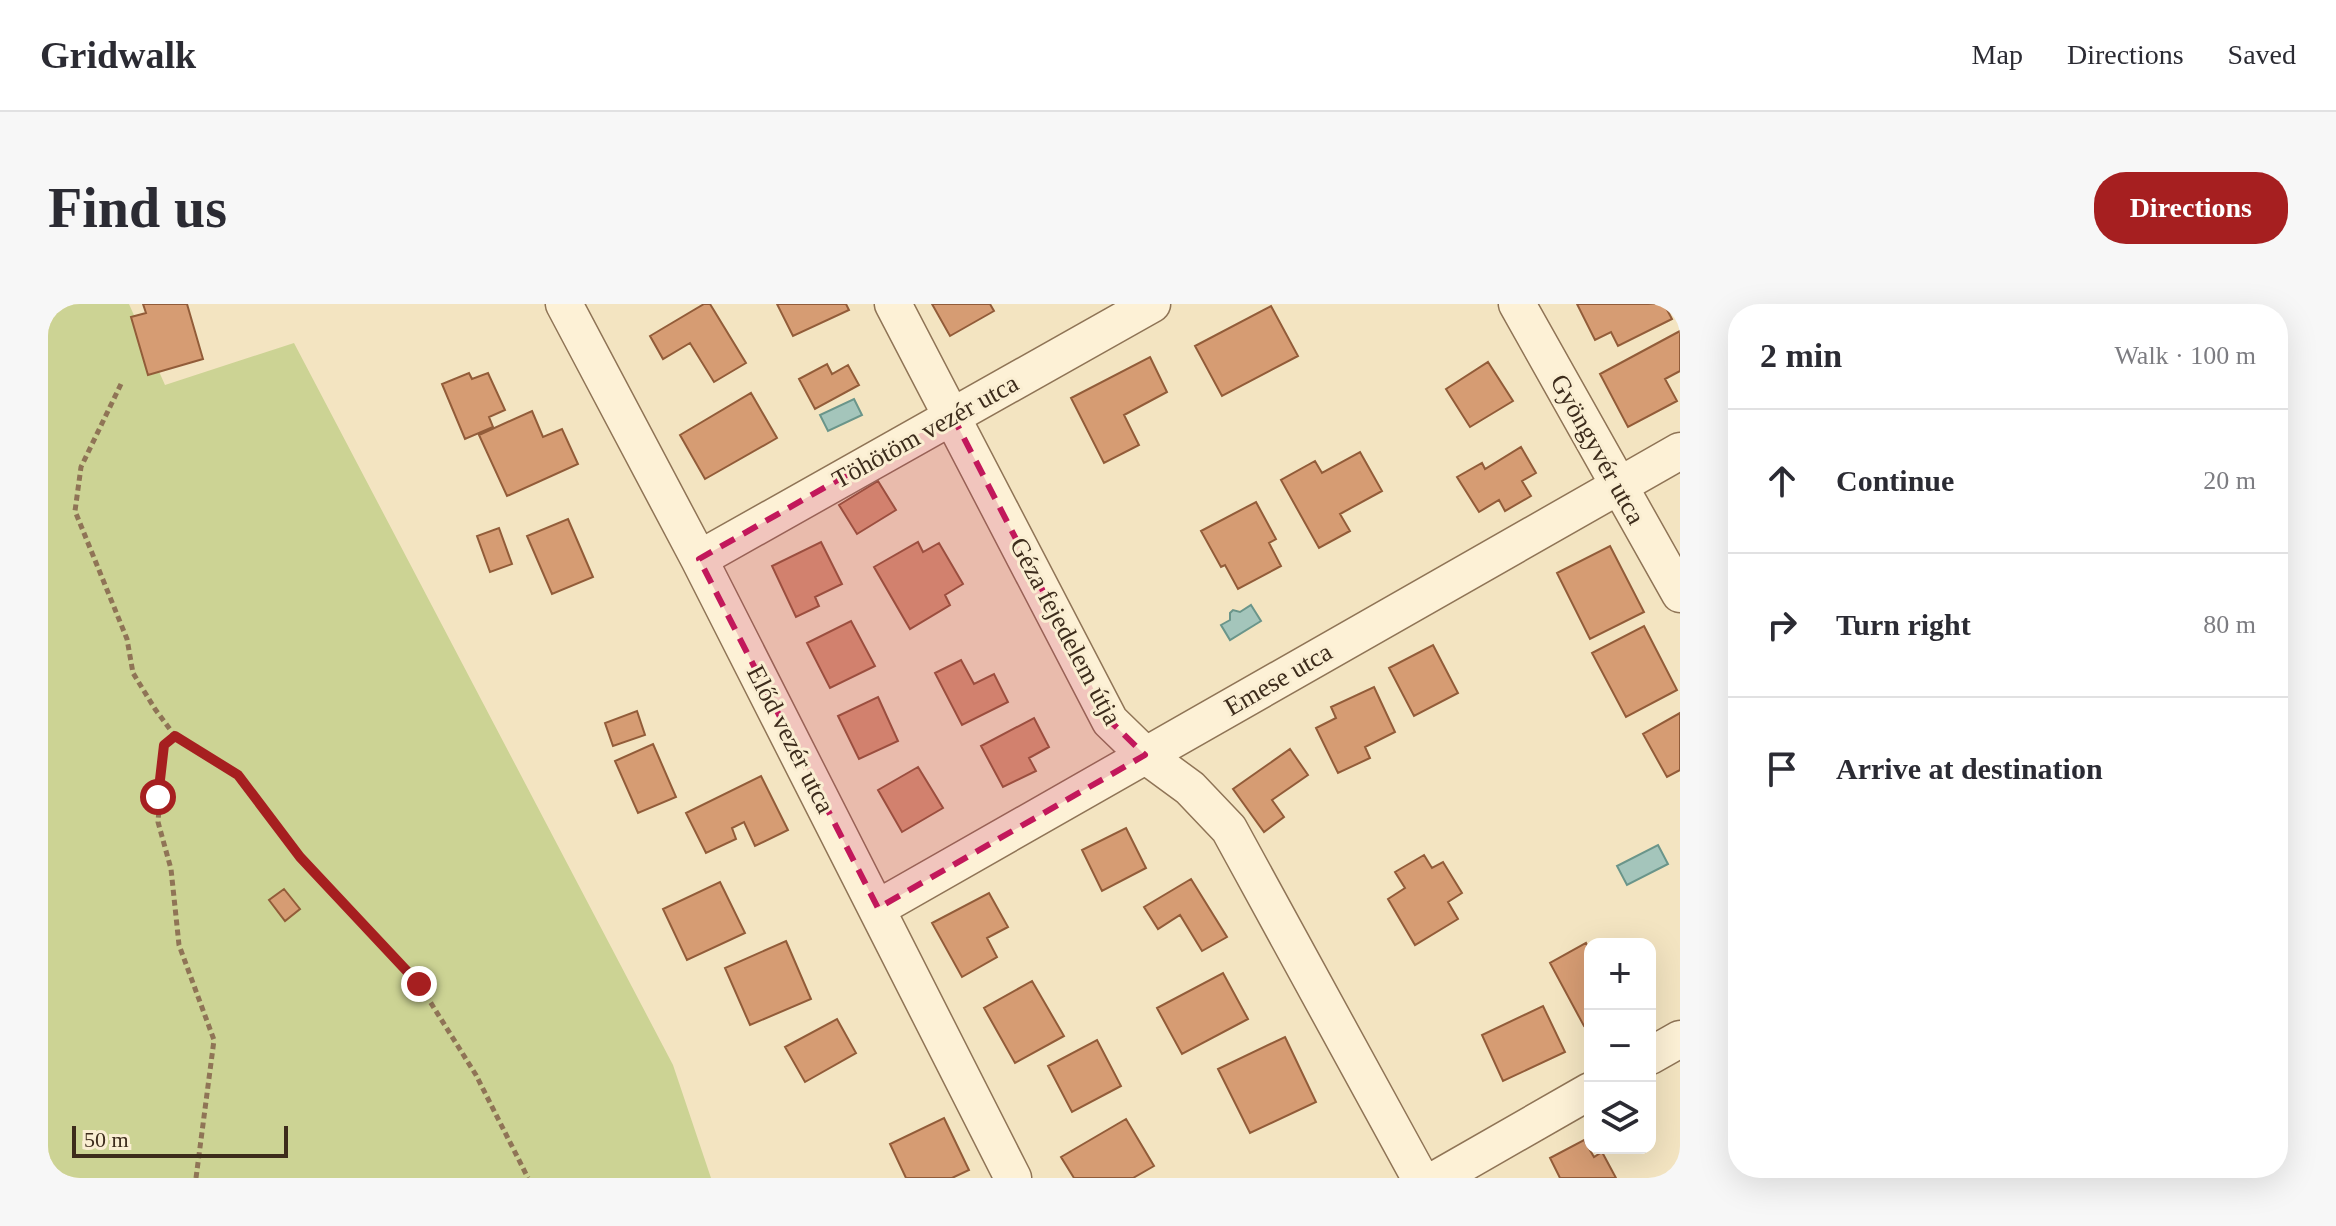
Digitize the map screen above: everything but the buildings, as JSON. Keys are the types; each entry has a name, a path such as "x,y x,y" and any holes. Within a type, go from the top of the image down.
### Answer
{"street":[{"name":"Előd vezér utca","path":"564,304 699,559 1013,1178"},
{"name":"Géza fejedelem útja","path":"893,304 1110,721 1145,755 1190,788 1229,829 1420,1178"},
{"name":"Töhötöm vezér utca","path":"699,559 1152,304"},
{"name":"Gyöngyvér utca","path":"1517,304 1680,594"},
{"name":"Emese utca","path":"878,908 1680,451"},
{"path":"1656,1053 1680,1039"},
{"path":"1438,1178 1584,1094"}],"path":[{"path":"121,384 81,467 75,511 127,639 133,673 175,736 238,775 300,857 419,984 476,1075 528,1178"},
{"path":"175,736 164,745 158,822 171,869 179,945 214,1040 196,1178"}],"highlighted area":[{"path":"952,415 1110,721 1145,755 878,908 699,559"}],"green space":[{"path":"48,304 129,304 165,385 294,343 673,1065 711,1178 48,1178"}],"water":[{"path":"854,399 862,415 828,431 820,415"},
{"path":"1251,605 1261,621 1230,640 1221,625 1230,620 1233,610 1240,612"},
{"path":"1658,845 1668,864 1627,885 1617,866"}],"route":[{"path":"158,797 164,745 175,736 238,775 300,857 419,984"}]}
